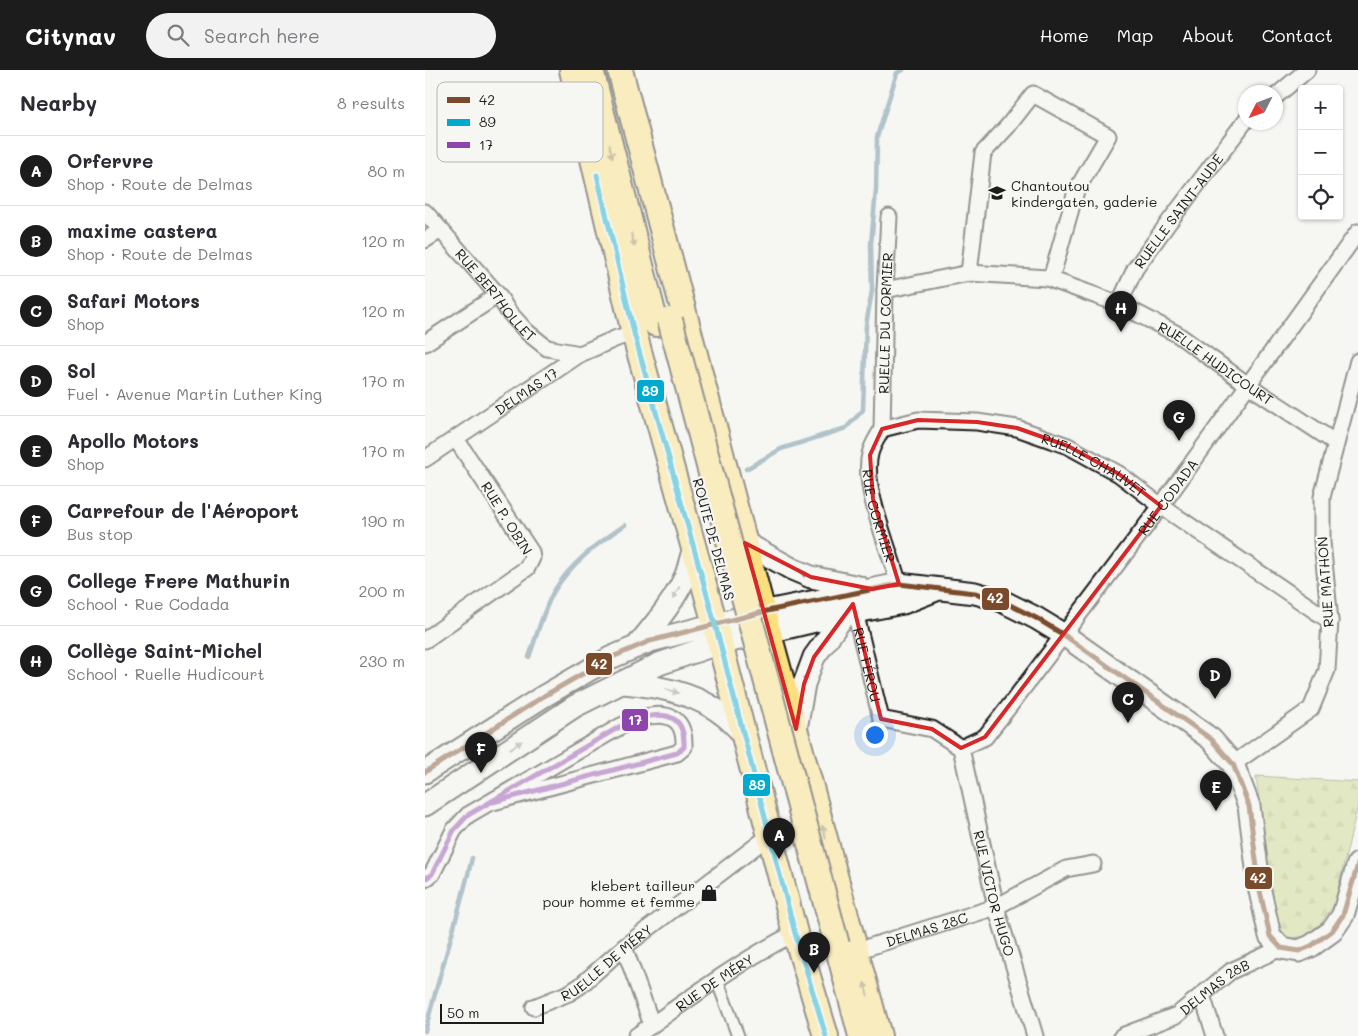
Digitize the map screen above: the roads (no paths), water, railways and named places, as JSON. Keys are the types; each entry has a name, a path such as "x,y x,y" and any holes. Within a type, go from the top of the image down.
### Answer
{"main road":[{"path":"572,70 576,82"},
{"name":"ROUTE DE DELMAS","path":"607,70 653,326"},
{"path":"621,70 745,543 770,624 796,729 839,948 879,1036"},
{"name":"ROUTE DE DELMAS","path":"603,120 653,326 839,948 861,1036"},
{"path":"601,162 653,326 693,548 711,632 743,734 795,933 826,1036"},
{"path":"745,543 792,569 811,577 841,584 890,591 938,589 975,593 1000,600 1064,635 1211,739 1233,764 1249,806 1260,891 1270,936 1281,948 1299,951 1311,946 1331,931 1343,916 1358,864"},
{"path":"636,647 673,598 687,573 693,548"},
{"path":"425,772 544,696 610,658 636,647 668,636 850,613 890,591"},
{"path":"770,624 890,591"},
{"path":"796,729 803,684 814,657 850,613"},
{"path":"425,805 575,706 659,664 711,632"},
{"path":"624,683 651,685 702,702 726,716 743,734"},
{"name":"ROUTE DE DELMAS","path":"839,948 847,1036"}],"street":[{"path":"1283,90 1307,70"},
{"path":"969,273 983,152 1008,126 1033,94 1108,136 1076,191 1051,279"},
{"name":"RUELLE SAINT-AUDE","path":"1119,304 1135,269 1238,129"},
{"name":"RUE BERTHOLLET","path":"425,212 498,295 508,311 527,332 547,348 580,354"},
{"name":"RUELLE DU CORMIER","path":"882,429 885,290 889,216"},
{"path":"425,240 441,230"},
{"name":"RUE CODADA","path":"961,748 985,737 1064,635 1161,506 1358,232"},
{"name":"RUELLE HUDICOURT","path":"885,290 969,273 1051,279 1119,304 1177,334 1248,386 1336,443"},
{"path":"425,343 498,295"},
{"name":"DELMAS 17","path":"425,459 580,354 617,338 653,326"},
{"name":"RUE MATHON","path":"1233,764 1311,709 1327,670 1330,621 1322,542 1322,497 1358,361"},
{"name":"RUELLE CHAUVET","path":"882,429 918,420 977,422 1017,428 1068,446 1119,474 1161,506 1330,621"},
{"name":"RUE CORMIER","path":"882,429 870,455 869,476 890,591"},
{"name":"RUE P. OBIN","path":"425,640 527,568 532,558 531,552 456,439"},
{"name":"RUE FÉROU","path":"850,613 881,719 932,729 961,748"},
{"path":"425,879 432,874 454,830 468,816 632,721 658,714 666,715 675,719 685,733 684,747 677,753 493,802"},
{"name":"RUE VICTOR HUGO","path":"961,748 996,907 1035,1036"},
{"name":"RUELLE DE MÉRY","path":"534,1007 580,986 624,947 769,836"},
{"name":"DELMAS 28C","path":"839,948 996,907 1066,869 1093,864"},
{"name":"RUE DE MÉRY","path":"636,1036 717,980 775,943 795,933"},
{"path":"624,947 653,1025"},
{"name":"DELMAS 28B","path":"1122,1036 1177,1015 1231,972 1281,948"},
{"path":"717,980 738,1036"},
{"path":"1202,995 1215,1036"}],"waterway":[{"path":"746,469 781,449 846,428 863,410 866,325 872,291 871,244 876,190 877,137 897,73 903,70"},
{"path":"529,657 547,606 554,591 568,571 586,554 625,525"},
{"path":"425,1031 472,858"}],"place":[{"name":"Chantoutou kindergaten, gaderie","path":"997,193"},
{"name":"Collège Saint-Michel","path":"1121,332"},
{"name":"College Frere Mathurin","path":"1179,441"},
{"name":"Sol","path":"1215,699"},
{"name":"Safari Motors","path":"1128,723"},
{"name":"Carrefour de l'Aéroport","path":"481,773"},
{"name":"Apollo Motors","path":"1216,811"},
{"name":"Orfervre","path":"779,859"},
{"name":"klebert tailleur pour homme et femme","path":"709,893"},
{"name":"maxime castera","path":"814,973"}]}
